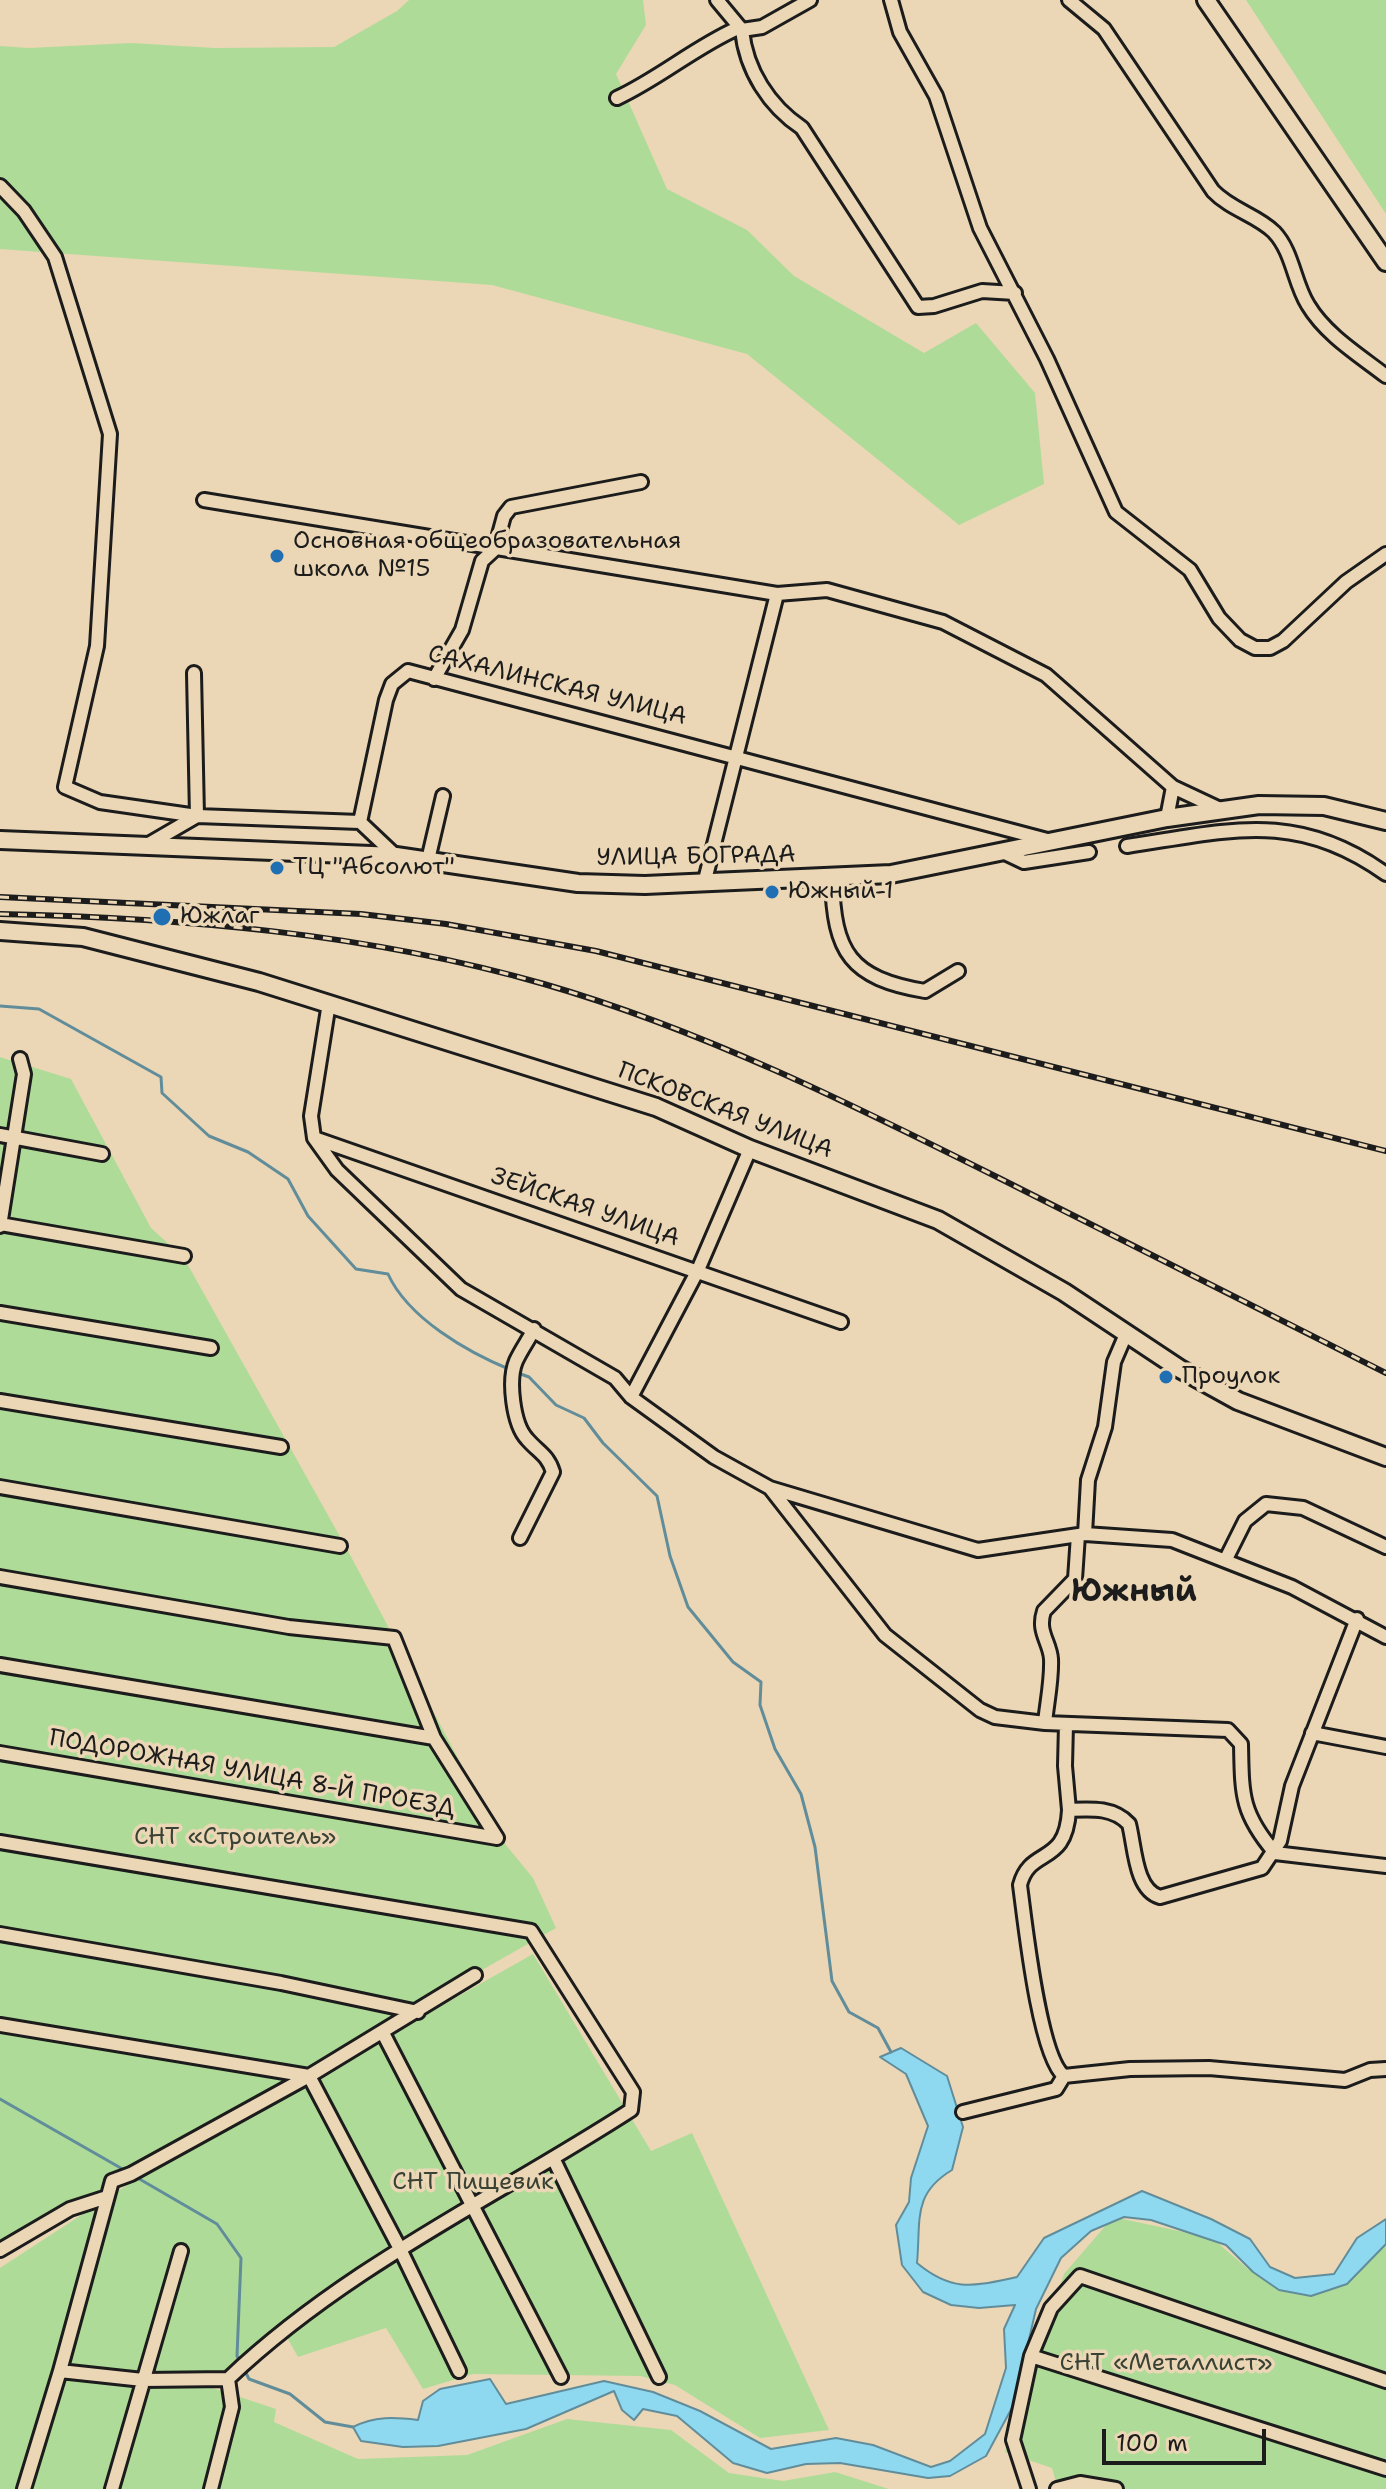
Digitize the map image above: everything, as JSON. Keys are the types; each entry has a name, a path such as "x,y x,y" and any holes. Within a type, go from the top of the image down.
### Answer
{"main road":[{"path":"1206,0 1386,262"},
{"name":"УЛИЦА БОГРАДА","path":"0,840 396,856 578,883 704,884 891,874 1167,818 1222,810 1290,804 1353,811 1386,821"},
{"name":"ПСКОВСКАЯ УЛИЦА","path":"0,931 83,937 329,1003 656,1107 750,1149 938,1220 1064,1292 1126,1334 1238,1401 1386,1457"}],"street":[{"path":"717,0 740,29 744,56 767,95 783,115 802,128 918,307 934,306 982,291 1015,293"},
{"path":"617,98 649,83 718,37 740,29 762,27 810,0"},
{"path":"891,0 900,32 936,96 980,228 1015,293 1116,512 1190,570 1219,618 1240,640 1255,648 1270,648 1283,641 1346,582 1386,554"},
{"path":"1069,0 1104,29 1213,191 1228,206 1273,231 1286,251 1307,305 1329,331 1386,376"},
{"path":"0,186 24,211 55,257 110,434 97,646 65,787 100,802 197,816 360,822 396,856"},
{"path":"434,679 462,630 482,561 495,549 504,516 511,507 641,482"},
{"path":"204,500 777,594 827,590 943,622 1046,675 1173,787 1222,810"},
{"path":"704,884 777,594"},
{"name":"САХАЛИНСКАЯ УЛИЦА","path":"360,822 392,684 408,671 735,755 1054,842"},
{"path":"194,673 197,816"},
{"path":"1167,818 1173,787"},
{"path":"428,860 443,796"},
{"path":"1285,830 1290,804"},
{"path":"147,845 197,816"},
{"path":"1127,846 1238,829 1285,830 1335,843 1386,874"},
{"path":"1003,852 1024,862 1089,852"},
{"path":"832,879 833,909 839,940 859,969 879,980 925,991 958,971"},
{"path":"329,1003 311,1116 314,1138 337,1170 461,1289 615,1378 631,1397 714,1457 770,1488 978,1550 1081,1535 1172,1540 1226,1559 1357,1619 1386,1637"},
{"path":"20,1059 24,1074 0,1224 184,1256"},
{"path":"0,1135 102,1154"},
{"name":"ЗЕЙСКАЯ УЛИЦА","path":"314,1138 841,1322"},
{"path":"631,1397 698,1270 750,1149"},
{"path":"0,1313 211,1348"},
{"path":"520,1538 553,1472 550,1460 526,1439 521,1429 512,1385 516,1361 534,1329"},
{"path":"1045,1723 1051,1656 1043,1641 1042,1618 1044,1611 1075,1579 1088,1480 1105,1427 1114,1362 1126,1334"},
{"path":"0,1401 281,1447"},
{"path":"0,1487 340,1546"},
{"path":"770,1488 885,1635 987,1714 1045,1723 1228,1730 1241,1744 1242,1797 1256,1831 1275,1853 1386,1866"},
{"path":"1226,1559 1245,1521 1266,1504 1303,1508 1386,1547"},
{"path":"0,1577 289,1627 394,1638 434,1738"},
{"path":"1069,1810 1111,1811 1121,1815 1129,1824 1142,1884 1153,1895 1160,1897 1262,1868 1275,1853 1292,1786 1357,1619"},
{"path":"0,1665 434,1738"},
{"path":"1064,2076 1053,2065 1049,2050 1033,1977 1020,1885 1029,1865 1053,1853 1065,1840 1069,1810 1065,1766 1066,1724"},
{"path":"1312,1733 1386,1747"},
{"name":"ПОДОРОЖНАЯ УЛИЦА 8-Й ПРОЕЗД","path":"0,1753 497,1838 434,1738"},
{"path":"0,1842 531,1931 633,2092 631,2110 554,2160 472,2203 399,2247 329,2295 228,2379 143,2380 60,2371"},
{"path":"0,1934 281,1983 418,2012"},
{"path":"24,2489 112,2181 131,2174 309,2076 475,1975"},
{"path":"0,2025 309,2076"},
{"path":"383,2033 561,2377"},
{"path":"1064,2076 1130,2069 1209,2068 1345,2080 1370,2070 1386,2069"},
{"path":"309,2076 399,2247 459,2371"},
{"path":"963,2112 1056,2089 1064,2076"},
{"path":"554,2160 659,2377"},
{"path":"0,2250 70,2209 107,2197"},
{"path":"112,2489 181,2251"},
{"path":"1029,2489 1013,2440 1031,2356 1051,2308 1080,2276 1386,2381"},
{"path":"1031,2356 1386,2469"},
{"path":"211,2489 232,2407 228,2379"},
{"path":"1057,2489 1080,2483 1116,2489"}],"green space":[{"path":"409,0 643,0 646,25 616,74 667,189 747,230 794,276 924,353 976,323 1035,393 1044,484 959,525 747,354 492,285 0,249 0,46 29,48 131,43 215,48 334,47 397,11"},
{"path":"1246,0 1386,0 1386,214"},
{"name":"СНТ «Строитель»","path":"0,1057 71,1079 151,1228 184,1258 348,1551 501,1839 533,1878 556,1928 154,2156 0,2256"},
{"name":"СНТ Пищевик","path":"533,1954 651,2151 692,2133 829,2430 760,2438 675,2385 640,2376 473,2374 423,2389 386,2328 298,2357 280,2325 213,2388 276,2409 274,2422 358,2459 467,2455 567,2419 671,2430 729,2473 783,2481 835,2472 889,2489 0,2489 0,2268 147,2172"},
{"name":"СНТ «Металлист»","path":"1113,2217 1212,2238 1248,2269 1296,2291 1360,2267 1386,2245 1386,2489 1058,2489 1052,2468 1005,2452 1064,2274"}],"water":[{"path":"901,2048 947,2076 963,2127 952,2170 930,2189 924,2199 919,2221 917,2263 942,2279 964,2285 1017,2277 1044,2238 1142,2191 1211,2219 1250,2239 1270,2267 1295,2278 1334,2274 1357,2238 1386,2219 1386,2244 1347,2284 1311,2296 1279,2290 1253,2272 1226,2245 1151,2220 1124,2217 1091,2231 1061,2258 1036,2309 1014,2404 986,2456 950,2476 928,2478 840,2463 806,2464 767,2473 733,2463 677,2416 643,2409 634,2420 622,2410 614,2391 526,2429 438,2446 403,2447 361,2441 353,2427 385,2418 418,2420 423,2401 440,2389 490,2379 506,2404 604,2381 653,2392 700,2411 771,2449 836,2438 873,2445 931,2467 950,2461 985,2434 1006,2368 1004,2329 1015,2305 979,2308 951,2305 923,2292 902,2265 896,2225 909,2202 911,2178 928,2126 906,2074 880,2057"}],"waterway":[{"path":"0,1006 39,1009 161,1077 162,1093 209,1136 248,1152 288,1179 308,1216 356,1269 388,1274 409,1305 440,1332 476,1354 511,1370"},
{"path":"518,1373 529,1377 556,1405 584,1418 603,1443 657,1496 670,1556 688,1607 733,1662 761,1682 760,1705 775,1749 801,1794 815,1847 832,1981 849,2012 878,2028 891,2052"},
{"path":"0,2099 126,2171"},
{"path":"136,2177 217,2224 241,2258 237,2356 240,2362"},
{"path":"244,2369 249,2379 290,2394 325,2422 353,2427"}],"railway":[{"path":"0,897 361,914 446,924 596,951 1386,1151"},
{"path":"0,914 206,924 342,940 477,967 603,1003 719,1046 833,1097 1386,1373"}],"place":[{"name":"Основная общеобразовательная школа №15","path":"277,556"},
{"name":"ТЦ \"Абсолют\"","path":"277,868"},
{"name":"Южный-1","path":"772,892"},
{"name":"Южлаг","path":"162,917"},
{"name":"Проулок","path":"1166,1377"}],"district":[{"name":"Южный","path":"1134,1593"}]}
